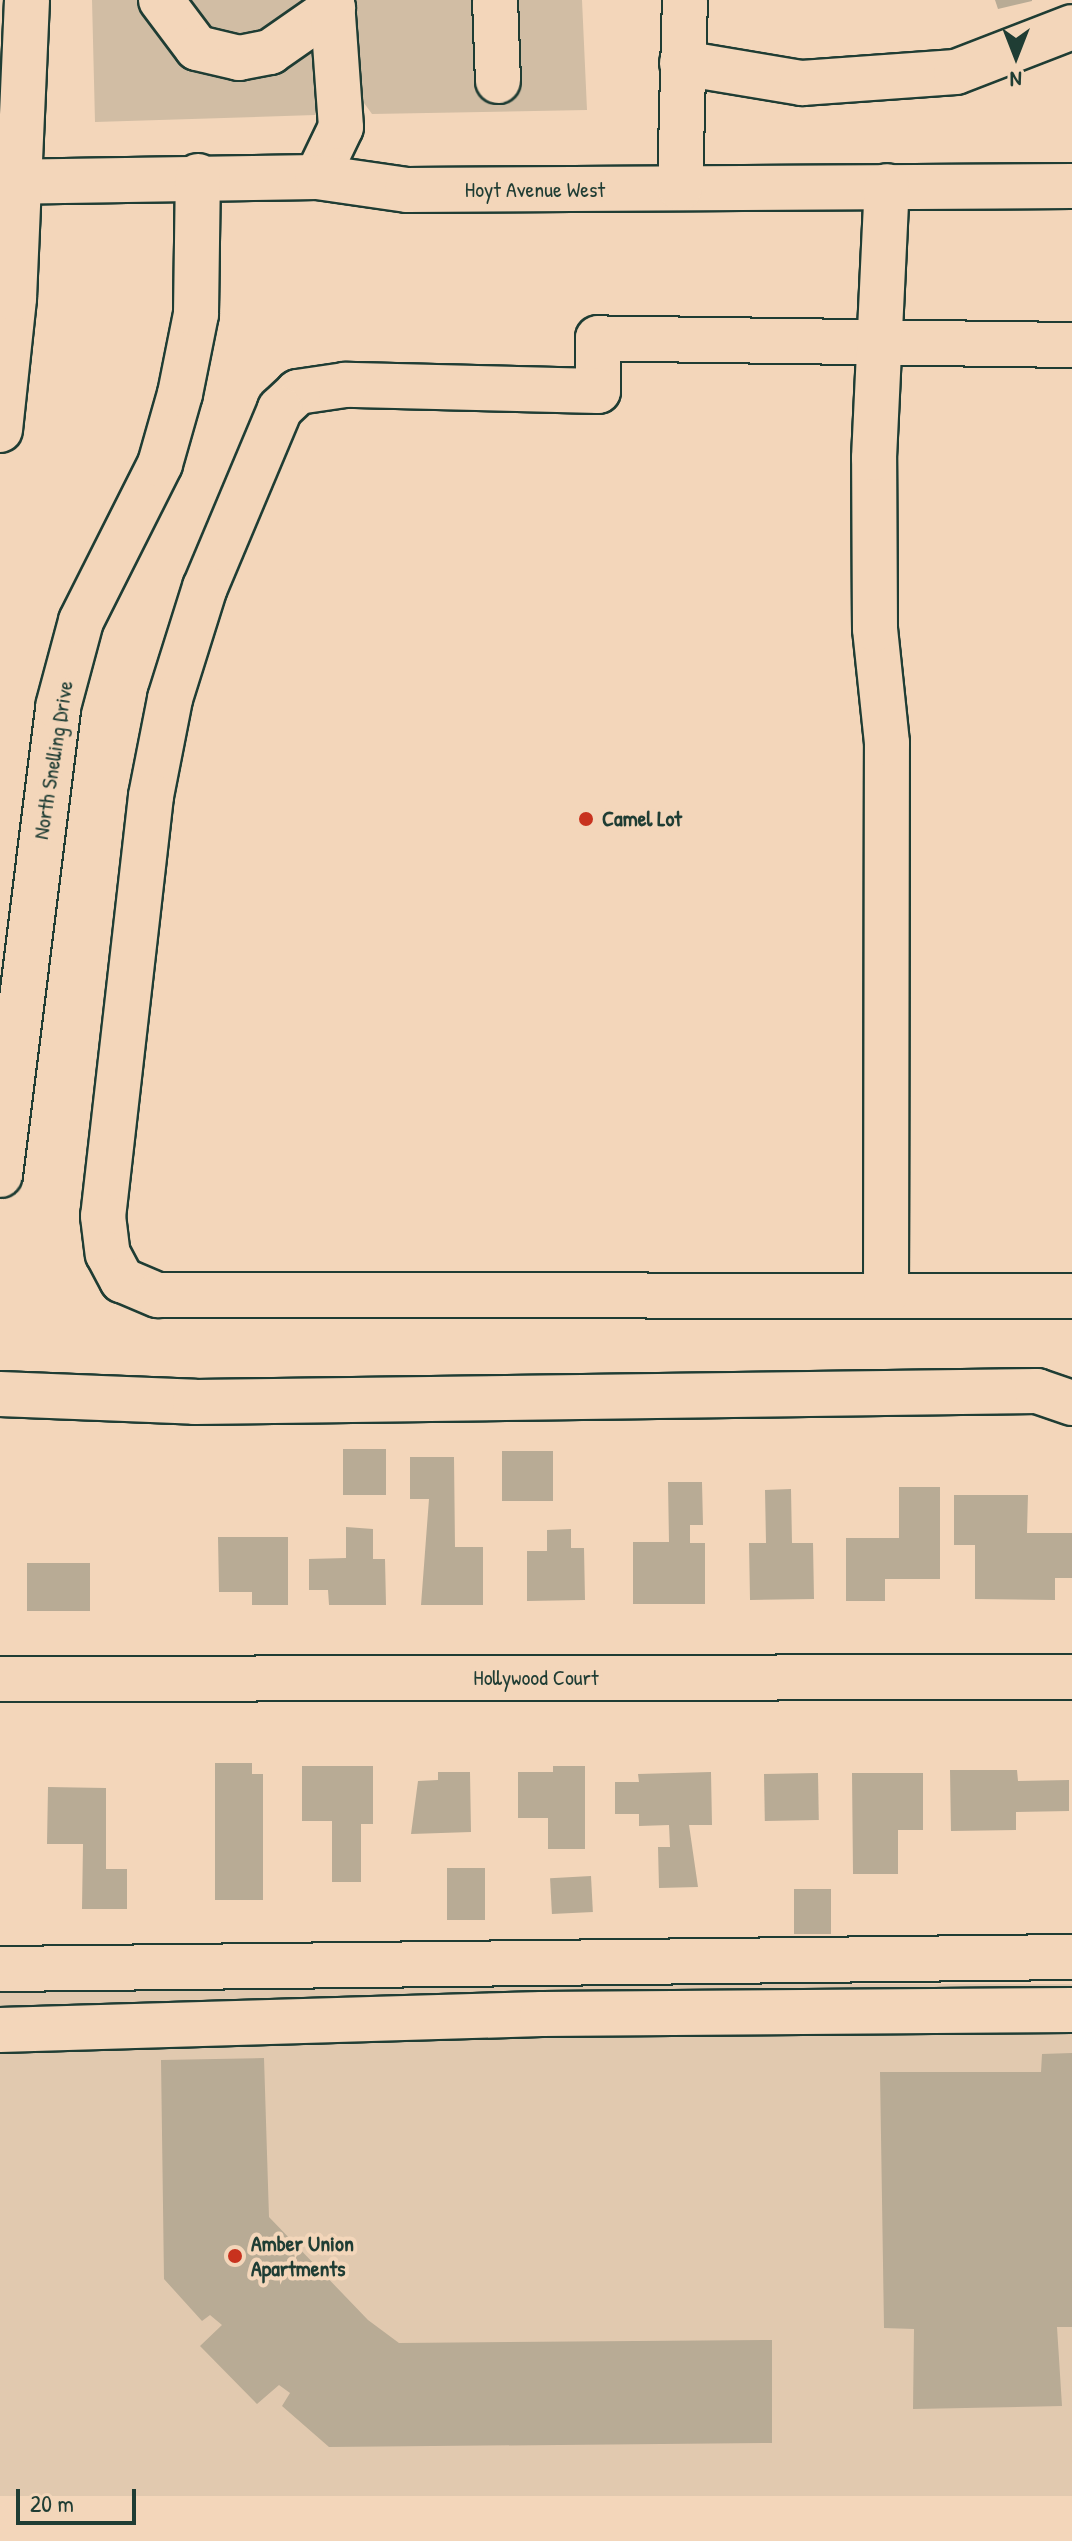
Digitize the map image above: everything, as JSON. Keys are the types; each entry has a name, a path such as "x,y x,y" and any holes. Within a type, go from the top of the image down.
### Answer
{"street":[{"path":"0,430 10,181 27,0"},
{"path":"161,0 197,48 239,58 270,52 333,4"},
{"path":"495,0 498,81"},
{"path":"680,188 685,0"},
{"path":"317,177 341,127 333,4"},
{"path":"682,63 802,83 956,72 1072,27"},
{"name":"Hoyt Avenue West","path":"10,181 198,176 317,177 407,190 1072,186"},
{"name":"North Snelling Drive","path":"0,1175 58,707 81,621 160,464 180,394 196,314 198,176"},
{"path":"886,1294 887,743 875,629 874,473 885,344 887,186"},
{"path":"1072,345 598,338 598,391 345,385 298,392 280,409 205,587 170,699 151,796 103,1216 108,1254 122,1280 158,1295 1072,1296"},
{"path":"0,1394 195,1402 1037,1391 1072,1403"},
{"name":"Hollywood Court","path":"0,1679 1072,1677"},
{"path":"0,1969 1072,1957"},
{"path":"0,2030 542,2014 1072,2010"}],"shaded area":[{"path":"92,0 582,0 587,110 372,114 340,70 325,70 315,115 95,122"},
{"path":"0,1984 1072,1984 1072,2496 0,2496"}],"building":[{"path":"995,0 1032,0 1032,1 998,9"},
{"path":"343,1449 386,1449 386,1495 343,1495"},
{"path":"502,1451 553,1451 553,1501 502,1501"},
{"path":"410,1457 454,1457 455,1547 483,1547 483,1605 421,1605 429,1499 410,1499"},
{"path":"668,1482 702,1482 703,1525 690,1525 690,1543 705,1543 705,1604 633,1604 633,1542 669,1542"},
{"path":"899,1487 940,1487 940,1579 885,1579 885,1601 846,1601 846,1538 899,1538"},
{"path":"791,1489 792,1543 813,1543 814,1599 750,1600 749,1543 766,1543 765,1490"},
{"path":"954,1495 1028,1495 1027,1533 1072,1533 1072,1578 1055,1578 1055,1600 975,1599 975,1545 954,1545"},
{"path":"346,1527 373,1529 373,1559 385,1559 386,1605 329,1605 328,1590 309,1590 309,1559 346,1558"},
{"path":"571,1529 571,1548 584,1548 585,1600 527,1601 527,1551 547,1551 547,1530"},
{"path":"218,1537 288,1537 288,1605 252,1605 252,1592 219,1592"},
{"path":"27,1563 90,1563 90,1611 27,1611"},
{"path":"215,1763 252,1763 252,1774 263,1774 263,1900 215,1900"},
{"path":"302,1766 373,1766 373,1824 361,1824 361,1882 332,1882 332,1821 302,1821"},
{"path":"553,1766 585,1766 585,1849 548,1849 548,1818 518,1818 518,1772 553,1772"},
{"path":"950,1770 1017,1770 1018,1781 1069,1780 1069,1811 1016,1812 1016,1830 951,1831"},
{"path":"438,1772 470,1772 471,1832 411,1834 418,1781 438,1780"},
{"path":"711,1772 712,1825 689,1825 698,1887 659,1888 658,1847 670,1847 669,1825 639,1826 639,1814 615,1814 615,1782 639,1782 638,1774"},
{"path":"818,1773 819,1820 765,1821 764,1774"},
{"path":"852,1773 923,1773 923,1830 898,1830 898,1874 853,1874"},
{"path":"48,1787 106,1788 106,1869 127,1869 127,1909 82,1909 83,1844 47,1844"},
{"path":"447,1868 485,1868 485,1920 447,1920"},
{"path":"591,1876 593,1912 552,1914 550,1878"},
{"path":"794,1889 831,1889 831,1934 794,1934"},
{"path":"1072,2053 1072,2327 1057,2327 1062,2406 913,2409 914,2329 884,2328 880,2072 1041,2072 1042,2054"},
{"name":"Amber Union Apartments","path":"264,2058 269,2217 368,2320 399,2343 772,2340 772,2443 329,2447 282,2406 290,2393 279,2385 257,2404 200,2346 222,2325 210,2315 202,2321 164,2279 161,2060"}],"place":[{"name":"Camel Lot","path":"586,819"},
{"name":"Amber Union Apartments","path":"235,2256"}]}
